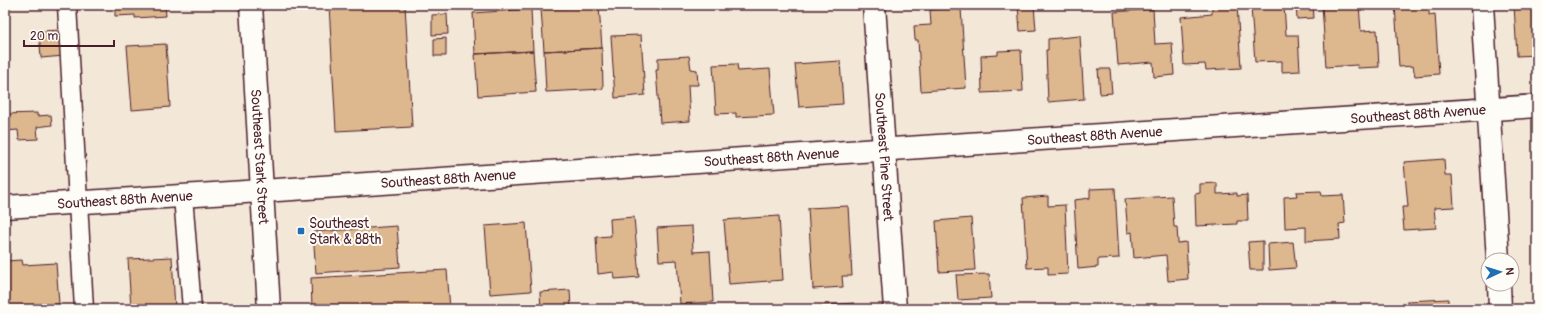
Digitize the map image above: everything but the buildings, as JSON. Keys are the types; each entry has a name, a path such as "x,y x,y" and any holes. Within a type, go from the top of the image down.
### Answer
{"street":[{"name":"Southeast Stark Street","path":"251,5 269,309"},
{"name":"Southeast Pine Street","path":"874,5 895,309"},
{"path":"1482,5 1498,252"},
{"name":"Southeast 88th Avenue","path":"5,207 1537,106"},
{"path":"1499,292 1500,309"}],"lane":[{"path":"67,5 84,309"},
{"path":"183,196 192,309"}],"place":[{"name":"Southeast Stark & 88th","path":"301,231"}]}
